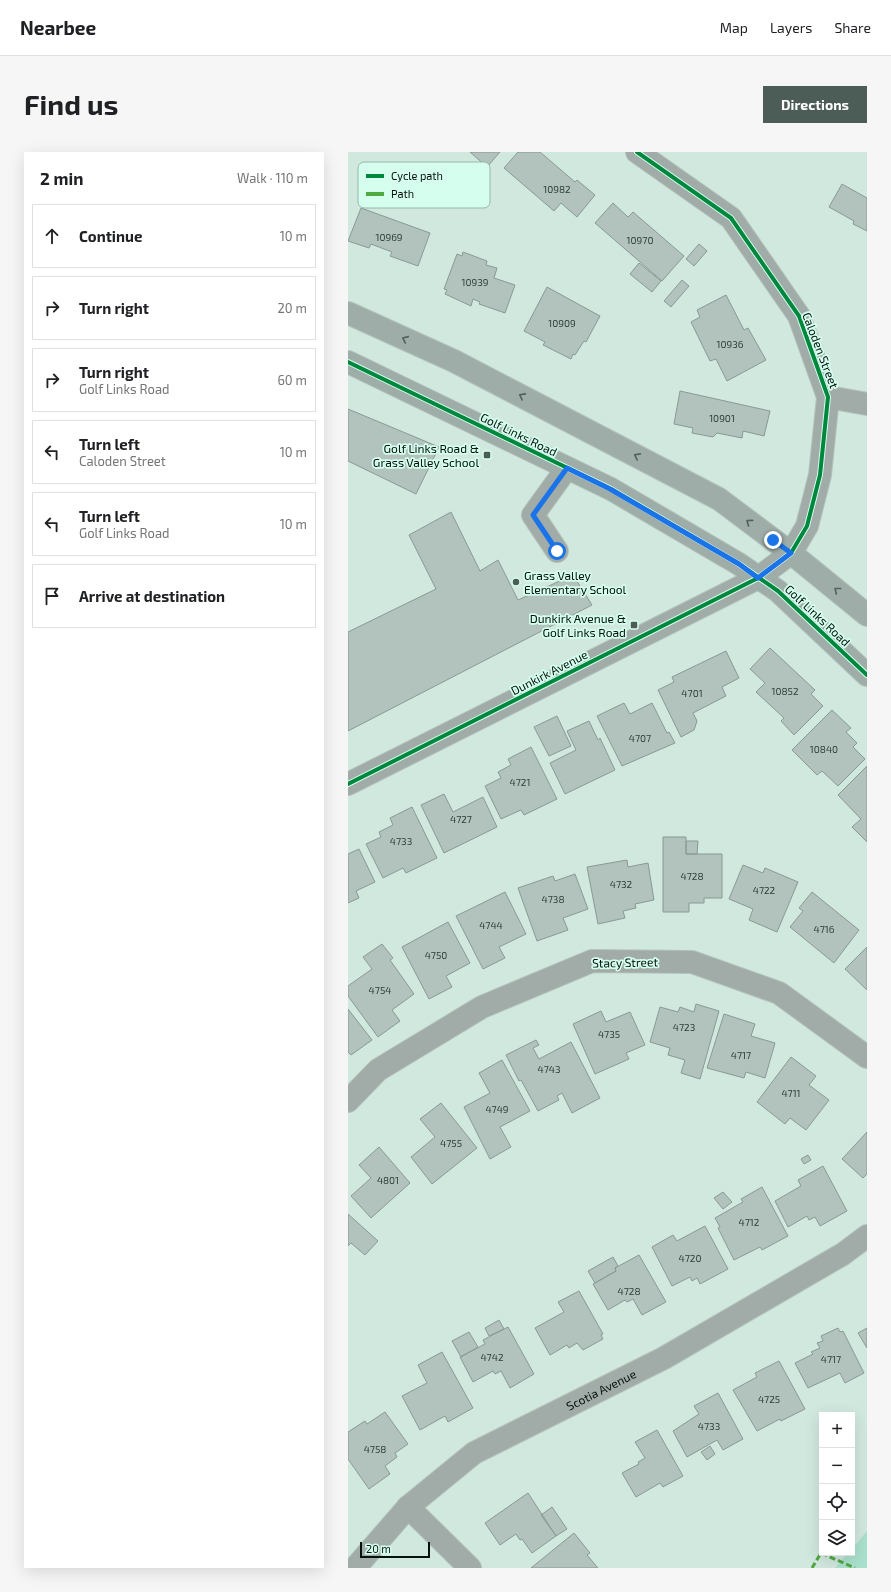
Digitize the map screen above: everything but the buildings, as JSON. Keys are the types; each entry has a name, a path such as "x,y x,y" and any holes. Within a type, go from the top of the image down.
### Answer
{"main road":[{"path":"348,313 454,361 719,499 791,553 867,615"},
{"name":"Golf Links Road","path":"348,362 610,489 739,564 778,591 867,675"}],"street":[{"name":"Caloden Street","path":"637,152 731,218 799,316 828,397 820,475 807,526 791,553 758,578"},
{"path":"828,397 867,404"},
{"path":"557,551 533,515 567,468"},
{"name":"Dunkirk Avenue","path":"348,784 758,578"},
{"name":"Stacy Street","path":"348,1101 378,1070 482,1007 592,960 692,962 779,994 867,1057"},
{"name":"Scotia Avenue","path":"355,1568 408,1507 474,1453 664,1358 843,1254 867,1236"},
{"path":"408,1507 470,1568"}],"green space":[{"path":"867,1531 867,1568 835,1568 845,1556 855,1556 855,1545"}],"marked path":[{"path":"812,1568 821,1553 855,1568"}],"cycle path":[{"path":"348,784 758,578 791,553 807,526 820,475 828,397 799,316 731,218 637,152"},
{"path":"348,362 611,489 739,564 778,591 867,675"}],"place":[{"name":"Golf Links Road & Grass Valley School","path":"487,455"},
{"name":"Grass Valley Elementary School","path":"516,582"},
{"name":"Dunkirk Avenue & Golf Links Road","path":"634,625"}],"route":[{"path":"557,551 533,515 567,468 610,489 739,564 758,578 791,553 773,540"}]}
